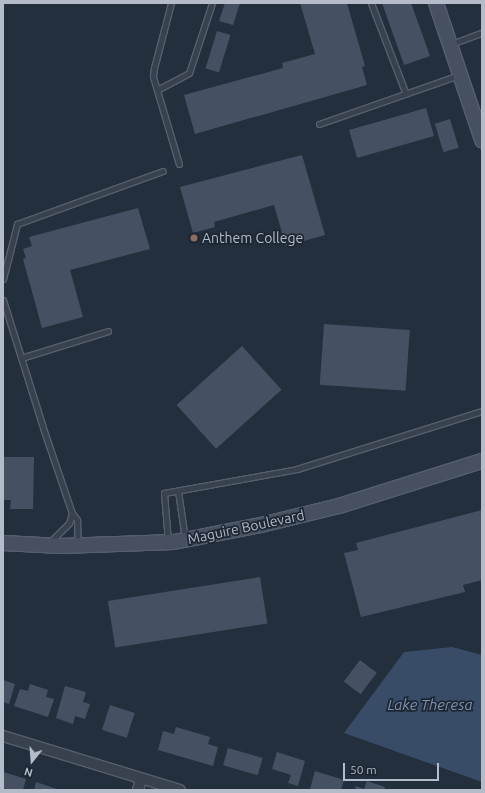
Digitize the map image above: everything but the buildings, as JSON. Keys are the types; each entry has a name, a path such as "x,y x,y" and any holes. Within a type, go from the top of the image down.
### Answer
{"street":[{"path":"436,3 482,140"},
{"name":"Maguire Boulevard","path":"3,543 78,546 185,540 261,525 339,506 482,461"},
{"path":"3,736 180,790"},
{"path":"138,790 141,779"}],"lane":[{"path":"171,3 153,76 179,164"},
{"path":"157,90 189,73 212,3"},
{"path":"372,3 406,94"},
{"path":"450,44 482,33"},
{"path":"319,124 460,75"},
{"path":"3,279 17,224 163,171"},
{"path":"3,300 72,513 77,520 78,546"},
{"path":"21,358 108,331"},
{"path":"168,542 163,495 296,469 482,411"},
{"path":"178,491 185,540"},
{"path":"46,545 69,523 72,513"}],"water":[{"name":"Lake Theresa","path":"452,647 482,655 482,782 344,733 404,652"}],"place":[{"name":"Anthem College","path":"194,238"}]}
